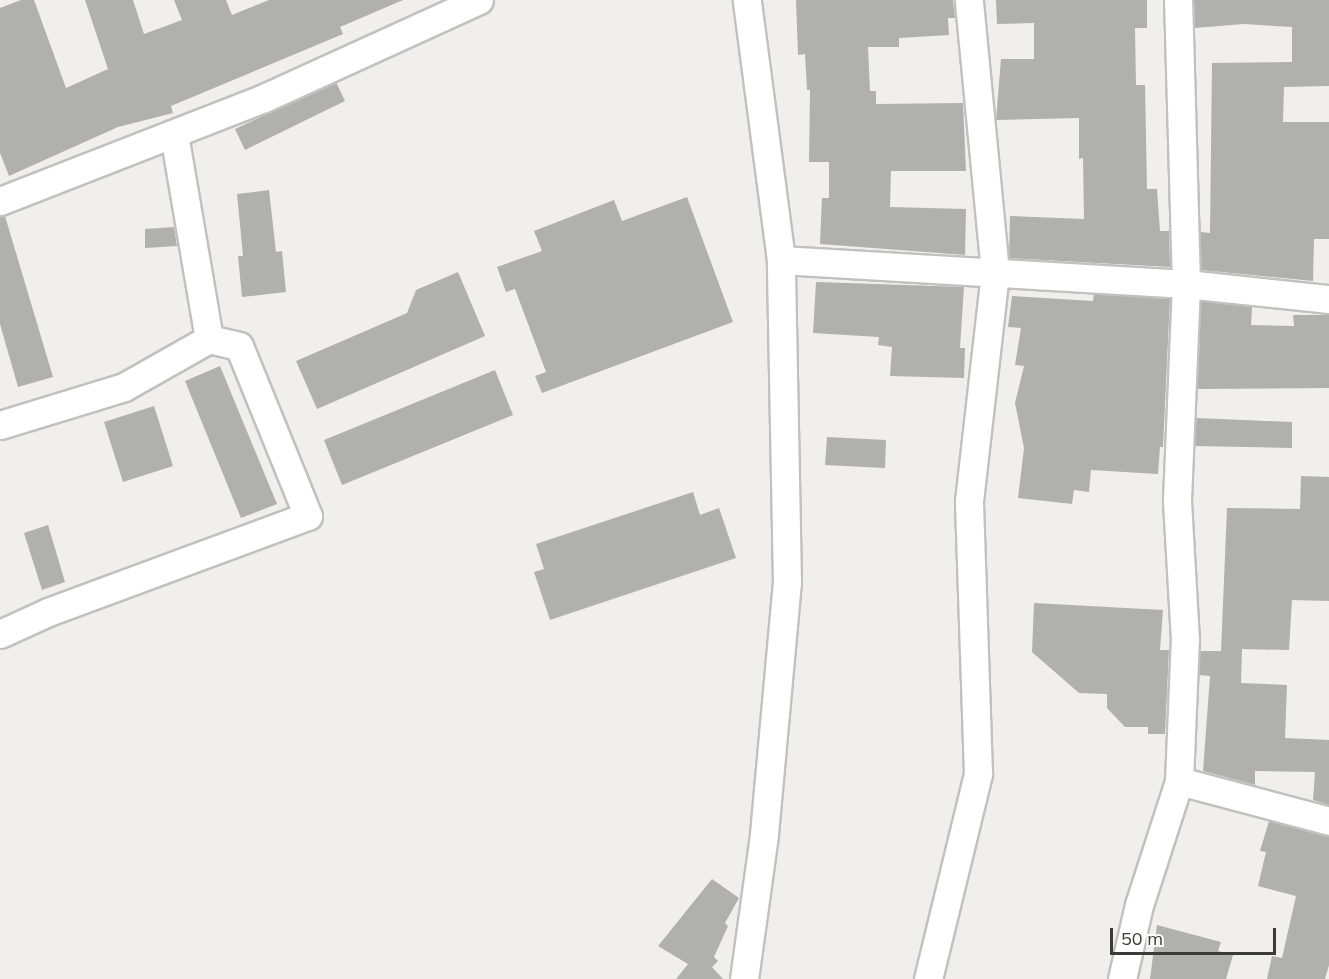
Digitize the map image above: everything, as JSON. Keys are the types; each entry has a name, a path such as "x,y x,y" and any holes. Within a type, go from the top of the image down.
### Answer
{"street":[{"path":"0,201 174,135 479,0"},
{"path":"744,979 764,834 787,582 781,260 747,0"},
{"path":"928,979 978,774 969,501 995,272 969,0"},
{"path":"1122,979 1140,905 1179,781 1185,640 1177,500 1186,284 1178,0"},
{"path":"174,135 209,339"},
{"path":"781,260 1186,284 1329,299"},
{"path":"0,425 124,387 209,339 239,346 308,516 48,612 0,634"},
{"path":"1179,781 1329,821"}],"building":[{"path":"21,0 34,0 66,88 108,69 85,0 133,0 144,34 182,20 174,0 226,0 232,15 269,0 403,0 340,27 343,34 171,106 173,113 118,127 9,176 0,153 0,8"},
{"path":"796,0 953,0 955,18 948,18 949,35 899,38 899,47 868,47 870,91 876,91 876,104 963,103 966,171 891,171 890,207 966,209 965,255 820,244 822,198 829,198 829,162 809,162 810,90 807,90 805,54 798,55"},
{"path":"996,0 1147,0 1147,28 1135,28 1136,85 1145,85 1147,189 1157,189 1160,231 1169,231 1170,267 1009,258 1010,216 1084,219 1083,158 1079,159 1079,118 996,120 1001,59 1034,59 1034,23 997,24"},
{"path":"1194,0 1329,0 1329,86 1284,87 1283,122 1329,122 1329,239 1314,239 1313,281 1201,270 1200,232 1210,233 1212,63 1292,62 1292,27 1243,24 1195,28"},
{"path":"336,82 345,101 245,150 235,129"},
{"path":"269,190 276,252 282,251 286,292 242,297 238,256 243,256 237,194"},
{"path":"687,197 733,322 542,393 535,376 546,372 515,289 506,292 497,267 542,251 534,231 614,200 622,221"},
{"path":"0,216 5,216 53,377 18,387 0,324"},
{"path":"174,227 177,246 145,248 145,229"},
{"path":"458,272 485,336 317,409 296,361 407,313 416,290"},
{"path":"816,282 964,287 960,348 965,348 964,378 890,376 892,347 878,345 879,337 813,333"},
{"path":"1094,294 1170,299 1163,447 1160,447 1158,474 1091,470 1089,492 1074,490 1072,504 1018,498 1024,448 1015,403 1024,366 1015,365 1021,328 1008,327 1012,296 1093,301"},
{"path":"1201,301 1252,307 1251,325 1294,326 1293,315 1329,315 1329,388 1197,389"},
{"path":"220,366 277,504 241,518 185,381"},
{"path":"495,370 513,415 342,485 324,440"},
{"path":"154,406 173,466 123,482 104,422"},
{"path":"1196,418 1292,422 1292,448 1195,446"},
{"path":"827,437 886,440 885,468 825,465"},
{"path":"1301,476 1329,477 1329,601 1292,600 1289,650 1242,649 1241,683 1287,685 1285,738 1329,740 1329,805 1313,800 1315,772 1255,771 1255,785 1203,771 1210,676 1199,675 1200,651 1221,651 1227,508 1300,509"},
{"path":"693,492 700,515 719,508 736,558 550,620 534,572 544,569 536,544"},
{"path":"48,525 65,582 42,590 24,533"},
{"path":"1034,603 1163,610 1160,650 1169,650 1165,734 1148,734 1148,727 1125,727 1107,708 1107,694 1079,693 1032,652"},
{"path":"1269,821 1329,836 1329,965 1325,979 1267,979 1272,956 1282,958 1296,896 1258,886 1266,852 1260,851"},
{"path":"712,879 739,898 725,923 728,926 714,957 718,961 712,967 723,979 676,979 688,964 658,946"},
{"path":"1157,925 1221,942 1218,951 1233,955 1226,979 1150,979"}]}
